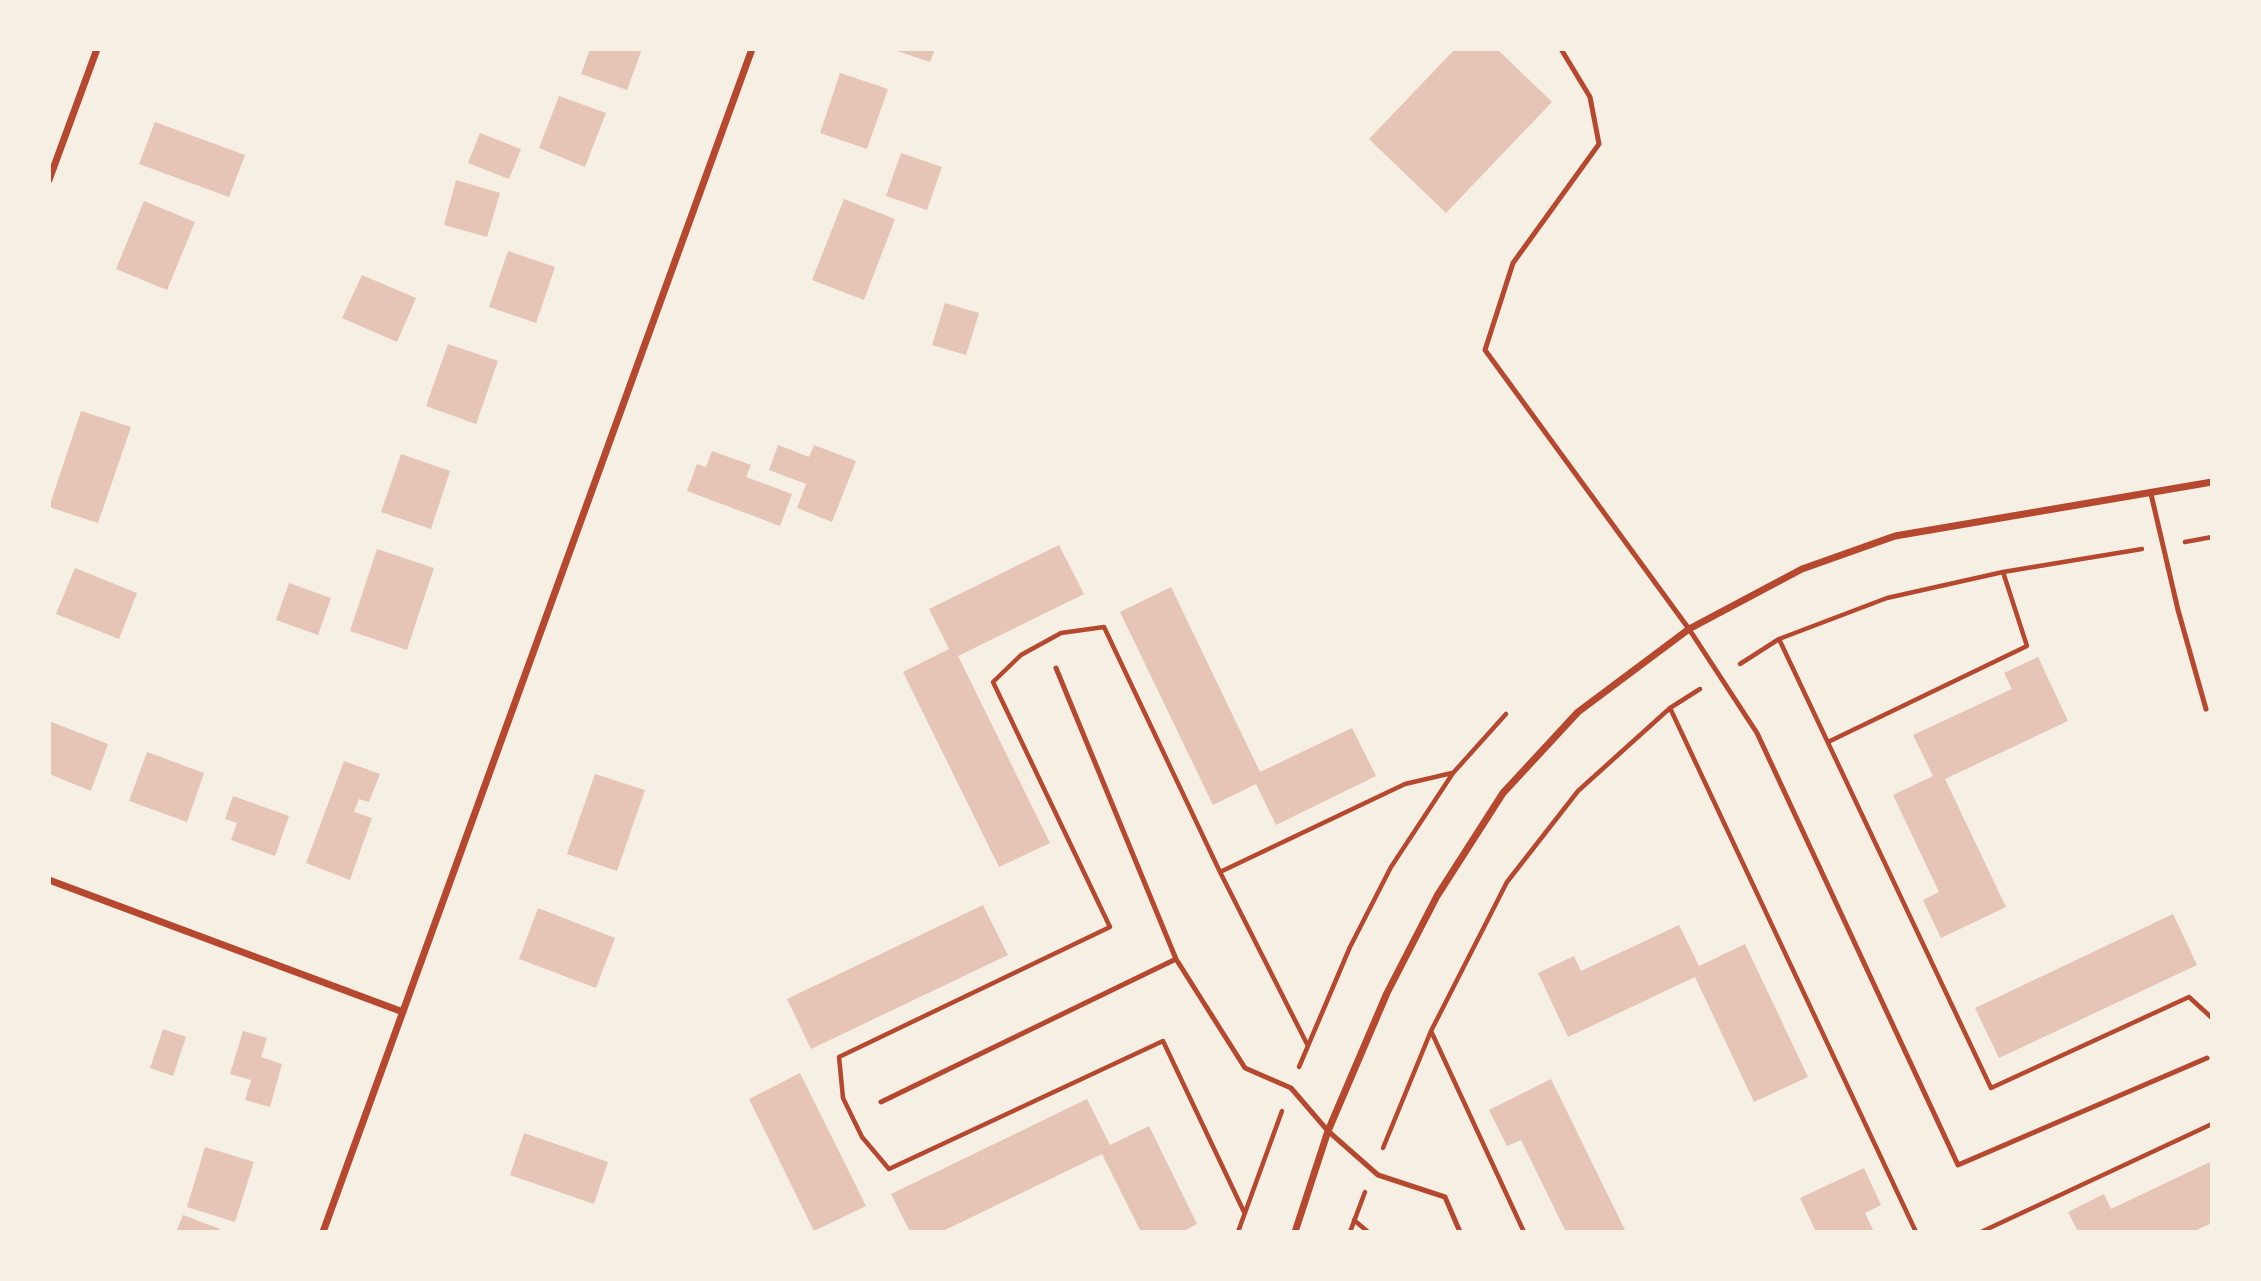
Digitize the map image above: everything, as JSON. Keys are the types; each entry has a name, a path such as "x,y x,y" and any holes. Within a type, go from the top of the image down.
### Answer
{"street":[{"path":"49,180 97,49"},
{"path":"323,1232 752,49"},
{"path":"1296,1232 1328,1131 1387,993 1431,908 1503,793 1578,712 1689,629 1802,569 1895,536 2212,482"},
{"path":"49,880 403,1012"}],"lane":[{"path":"1561,49 1590,97 1599,144 1513,263 1485,350 1689,629 1757,733 1958,1165 2207,1058"},
{"path":"2151,494 2206,709"},
{"path":"1056,668 1176,959 1245,1068 1291,1088 1328,1131 1374,1171 1445,1197 1460,1232"},
{"path":"881,1102 1176,959"}],"path":[{"path":"1350,1232 1431,1031 1507,882 1578,791 1670,708 1779,639 1887,598 2003,572 2212,537"},
{"path":"1828,742 2027,646 2003,572"},
{"path":"1244,1212 1163,1041 889,1170 862,1137 843,1098 839,1057 1110,927 993,682 1021,655 1061,633 1104,627 1220,872 1307,1045"},
{"path":"1779,639 1991,1088 2189,997 2212,1018"},
{"path":"1670,708 1916,1232"},
{"path":"1238,1232 1307,1045 1350,947 1391,867 1453,773 1506,714"},
{"path":"1220,872 1405,784 1453,773"},
{"path":"1431,1031 1524,1232"},
{"path":"1981,1232 2212,1124"},
{"path":"1353,1220 1368,1232"}],"building":[{"path":"590,49 642,49 627,90 581,74"},
{"path":"891,49 935,49 930,62"},
{"path":"1455,49 1497,49 1552,102 1446,213 1369,139"},
{"path":"840,73 888,89 867,149 820,133"},
{"path":"559,96 606,113 585,167 539,148"},
{"path":"155,122 245,155 229,197 139,164"},
{"path":"480,133 521,149 509,179 468,163"},
{"path":"901,153 942,167 927,210 886,196"},
{"path":"456,180 500,193 487,237 444,225"},
{"path":"844,199 895,219 864,300 812,280"},
{"path":"144,201 195,222 167,290 116,269"},
{"path":"508,251 555,267 536,323 489,307"},
{"path":"362,275 416,298 397,342 342,318"},
{"path":"945,303 979,313 966,355 932,345"},
{"path":"448,344 498,361 476,424 426,406"},
{"path":"81,411 131,427 98,523 49,507"},
{"path":"778,445 809,457 814,445 856,461 832,522 797,508 806,484 769,470"},
{"path":"712,451 751,465 746,477 792,494 780,526 687,491 697,464 706,467"},
{"path":"401,454 450,471 431,529 381,512"},
{"path":"1059,545 1084,594 958,656 1050,843 999,867 903,672 949,649 929,609"},
{"path":"377,549 434,568 407,650 350,631"},
{"path":"75,568 137,593 119,639 56,614"},
{"path":"289,583 331,598 318,635 276,620"},
{"path":"1171,587 1260,772 1352,728 1376,776 1276,825 1256,784 1213,805 1120,612"},
{"path":"2038,657 2068,721 1945,779 2006,907 1941,938 1923,900 1939,892 1893,795 1933,776 1913,735 2012,689 2004,673"},
{"path":"49,721 108,744 91,791 49,774"},
{"path":"147,752 204,773 187,822 129,801"},
{"path":"344,761 380,774 369,802 359,799 354,812 372,818 350,880 306,863"},
{"path":"595,774 645,790 617,871 567,854"},
{"path":"233,796 289,816 275,856 231,840 237,823 225,819"},
{"path":"983,905 1008,955 811,1049 787,999"},
{"path":"538,908 615,938 596,988 519,959"},
{"path":"2173,914 2197,965 1999,1058 1975,1008"},
{"path":"1679,925 1699,966 1745,944 1808,1077 1754,1102 1695,977 1568,1037 1538,973 1574,956 1581,971"},
{"path":"163,1029 186,1037 173,1076 150,1068"},
{"path":"243,1031 267,1038 261,1057 282,1064 270,1107 245,1100 251,1080 230,1074"},
{"path":"800,1073 866,1206 814,1231 749,1099"},
{"path":"1551,1079 1626,1232 1566,1232 1521,1140 1507,1146 1489,1110"},
{"path":"1087,1099 1110,1145 1149,1126 1197,1224 1182,1232 1141,1232 1102,1154 941,1232 910,1232 891,1194"},
{"path":"524,1133 608,1162 594,1204 510,1175"},
{"path":"205,1147 254,1162 235,1222 187,1207"},
{"path":"2212,1161 2212,1223 2192,1232 2078,1232 2068,1212 2104,1194 2111,1209"},
{"path":"1864,1168 1881,1205 1865,1213 1874,1232 1816,1232 1800,1198"},
{"path":"183,1215 220,1229 219,1232 176,1232"}]}
